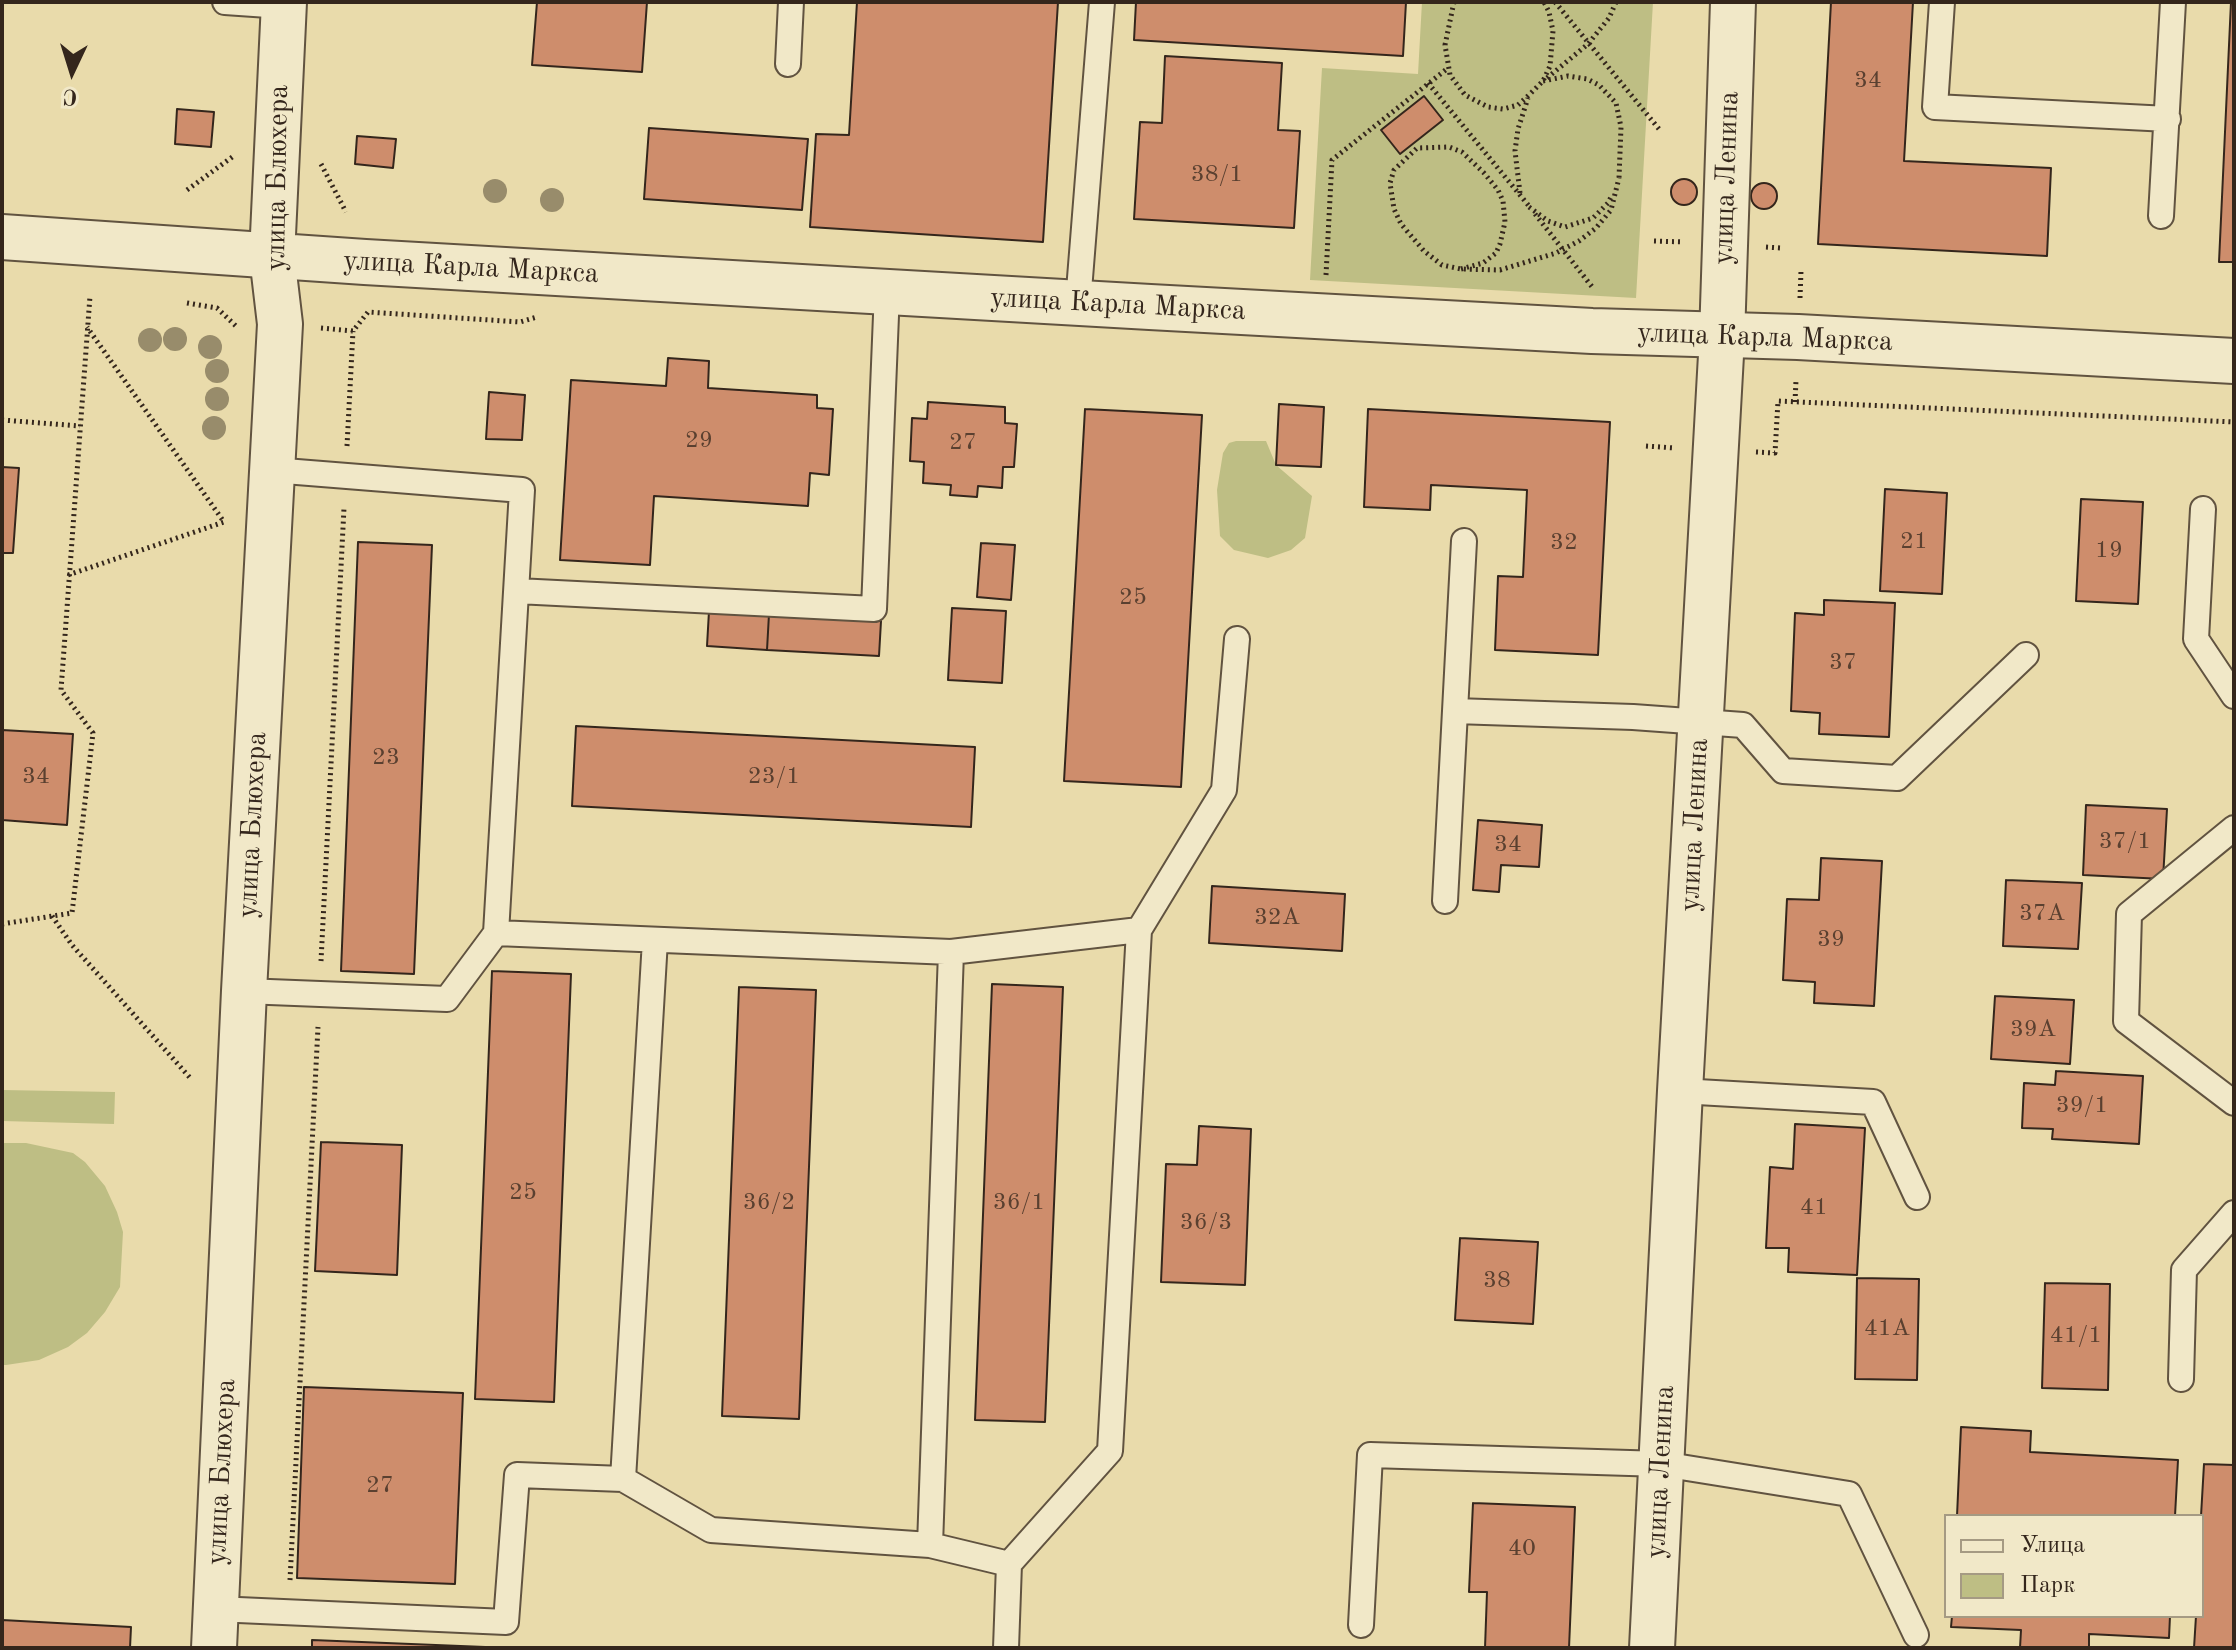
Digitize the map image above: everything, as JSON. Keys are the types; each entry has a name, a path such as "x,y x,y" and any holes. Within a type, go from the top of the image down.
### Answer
{"street":[{"name":"улица Ленина","path":"1652,1648 1722,337 1733,2"},
{"name":"улица Блюхера","path":"215,1628 244,991 280,324 272,256 284,4"},
{"name":"улица Карла Маркса","path":"2,237 272,256 1078,303 2234,361"}],"lane":[{"path":"225,2 284,4"},
{"path":"788,64 791,2"},
{"path":"1078,303 1102,2"},
{"path":"1942,2 1935,107 2168,119"},
{"path":"2161,216 2173,2"},
{"path":"517,591 874,609 887,291"},
{"path":"244,991 447,999 496,933 517,591 522,490 272,470"},
{"path":"2203,509 2196,639 2234,696"},
{"path":"1445,901 1464,541"},
{"path":"1006,1648 1009,1564 1110,1451 1139,930 1224,790 1237,639"},
{"path":"1455,711 1743,725 1783,771 1897,778 2026,655"},
{"path":"2234,828 2129,914 2126,1021 2234,1103"},
{"path":"496,933 951,952 1139,930"},
{"path":"623,1479 655,940"},
{"path":"930,1545 951,952"},
{"path":"1680,1091 1873,1102 1917,1197"},
{"path":"2181,1379 2184,1270 2234,1213"},
{"path":"1361,1625 1370,1455 1662,1464 1849,1494 1916,1635"},
{"path":"215,1628 506,1622 517,1475 623,1479 711,1530 930,1545 1009,1564"}],"path":[{"path":"1454,2 1445,45 1448,68 1457,87 1488,107 1510,108 1588,44 1609,18 1616,2"},
{"path":"1543,81 1552,60 1553,42 1551,20 1544,2"},
{"path":"1555,2 1659,129"},
{"path":"1326,280 1332,160 1448,68"},
{"path":"1461,269 1483,263 1496,253 1505,222 1503,201 1491,182 1462,152 1449,147 1417,148 1394,170 1390,183 1394,209 1401,224 1424,251 1442,265 1461,269 1500,270 1563,249 1596,228 1611,210 1619,178 1621,127 1616,103 1599,85 1587,79 1568,76 1543,81"},
{"path":"1428,83 1601,297"},
{"path":"1520,194 1515,151 1518,129 1530,94"},
{"path":"187,190 242,150"},
{"path":"1529,207 1548,221 1565,227 1578,224 1593,218 1608,203 1619,178"},
{"path":"2,924 72,913 93,733 61,690 90,296"},
{"path":"232,322 353,331 368,312 520,322 543,315"},
{"path":"68,575 224,522 87,327"},
{"path":"1646,446 1775,453 1778,401 2234,422"},
{"path":"2,420 80,426"},
{"path":"52,916 72,945 192,1080"}],"green space":[{"path":"1422,2 1653,2 1636,298 1310,280 1322,68 1418,74"},
{"path":"1266,441 1276,465 1312,496 1305,538 1291,550 1268,558 1234,550 1220,536 1217,490 1223,453 1229,443"},
{"path":"2,1090 115,1092 114,1124 2,1121"},
{"path":"2,1143 26,1143 73,1153 105,1186 123,1232 120,1287 87,1333 68,1347 39,1360 6,1365 2,1365"}],"building":[{"path":"537,2 647,2 642,72 532,65"},
{"path":"857,2 1058,2 1043,242 810,227 816,134 849,135"},
{"path":"1136,2 1406,2 1403,56 1134,40"},
{"path":"1831,2 1913,2 1904,161 2051,168 2047,256 1818,244"},
{"path":"2231,2 2234,2 2234,262 2219,262"},
{"path":"1165,56 1282,63 1278,130 1300,131 1294,228 1134,219 1140,122 1162,123"},
{"path":"1424,96 1443,120 1400,154 1381,130"},
{"path":"177,109 214,112 211,147 175,144"},
{"path":"649,128 808,139 802,210 644,199"},
{"path":"357,136 396,139 393,168 355,164"},
{"path":"1684,179 1693,183 1697,192 1693,201 1684,205 1675,201 1671,192 1675,183"},
{"path":"1764,183 1773,187 1777,196 1773,205 1764,209 1755,205 1751,196 1755,187"},
{"path":"668,358 709,361 708,388 817,395 817,408 833,409 829,475 810,473 808,506 654,496 650,565 560,560 571,380 666,386"},
{"path":"489,392 525,395 522,440 486,439"},
{"path":"928,402 1005,407 1005,423 1017,424 1014,467 1003,467 1002,488 978,486 977,497 950,495 951,485 923,483 924,462 910,461 912,418 927,419"},
{"path":"1279,404 1324,407 1321,467 1276,465"},
{"path":"1085,409 1202,415 1181,787 1064,781"},
{"path":"1368,409 1610,422 1598,655 1495,650 1498,576 1523,577 1527,490 1431,485 1430,510 1364,507"},
{"path":"2,467 19,468 13,553 2,553"},
{"path":"1885,489 1947,493 1942,594 1880,591"},
{"path":"2081,499 2143,502 2138,604 2076,601"},
{"path":"358,542 432,545 414,974 341,971"},
{"path":"981,543 1015,545 1011,600 977,597"},
{"path":"1824,600 1895,603 1889,737 1819,734 1820,713 1791,711 1795,613 1824,615"},
{"path":"952,608 1006,611 1002,683 948,680"},
{"path":"709,611 769,614 767,650 707,646"},
{"path":"769,614 881,621 879,656 767,650"},
{"path":"576,726 975,747 971,827 572,806"},
{"path":"2,730 73,734 67,825 2,820"},
{"path":"2086,805 2167,809 2163,879 2083,875"},
{"path":"1478,820 1542,825 1539,867 1501,865 1499,892 1473,890"},
{"path":"1821,858 1882,861 1874,1006 1814,1003 1815,982 1783,980 1787,899 1819,900"},
{"path":"2006,880 2082,883 2078,949 2003,946"},
{"path":"1212,886 1345,894 1342,951 1209,943"},
{"path":"492,971 571,974 554,1402 475,1399"},
{"path":"992,984 1063,987 1045,1422 975,1420"},
{"path":"739,987 816,990 799,1419 722,1416"},
{"path":"1995,996 2074,1000 2070,1064 1991,1059"},
{"path":"2056,1071 2143,1076 2139,1144 2052,1139 2053,1129 2022,1128 2024,1083 2055,1085"},
{"path":"1795,1124 1865,1128 1857,1275 1788,1272 1789,1248 1766,1248 1770,1167 1793,1169"},
{"path":"1199,1126 1251,1129 1245,1285 1161,1282 1166,1164 1197,1165"},
{"path":"321,1142 402,1145 397,1275 315,1271"},
{"path":"1460,1238 1538,1242 1533,1324 1455,1320"},
{"path":"1857,1278 1919,1279 1917,1380 1855,1379"},
{"path":"2045,1283 2110,1284 2108,1390 2042,1388"},
{"path":"304,1387 463,1393 455,1584 297,1578"},
{"path":"1961,1427 2031,1431 2030,1452 2178,1460 2175,1514 1957,1514"},
{"path":"2204,1464 2234,1465 2234,1648 2194,1648 2196,1618 2204,1618 2204,1514 2201,1514"},
{"path":"1473,1503 1575,1507 1569,1648 1485,1648 1487,1592 1469,1592"},
{"path":"1952,1618 2170,1618 2169,1638 2089,1634 2089,1648 2020,1648 2021,1630 1951,1627"},
{"path":"2,1620 131,1627 130,1648 2,1648"},
{"path":"312,1640 510,1648 312,1648"}]}
